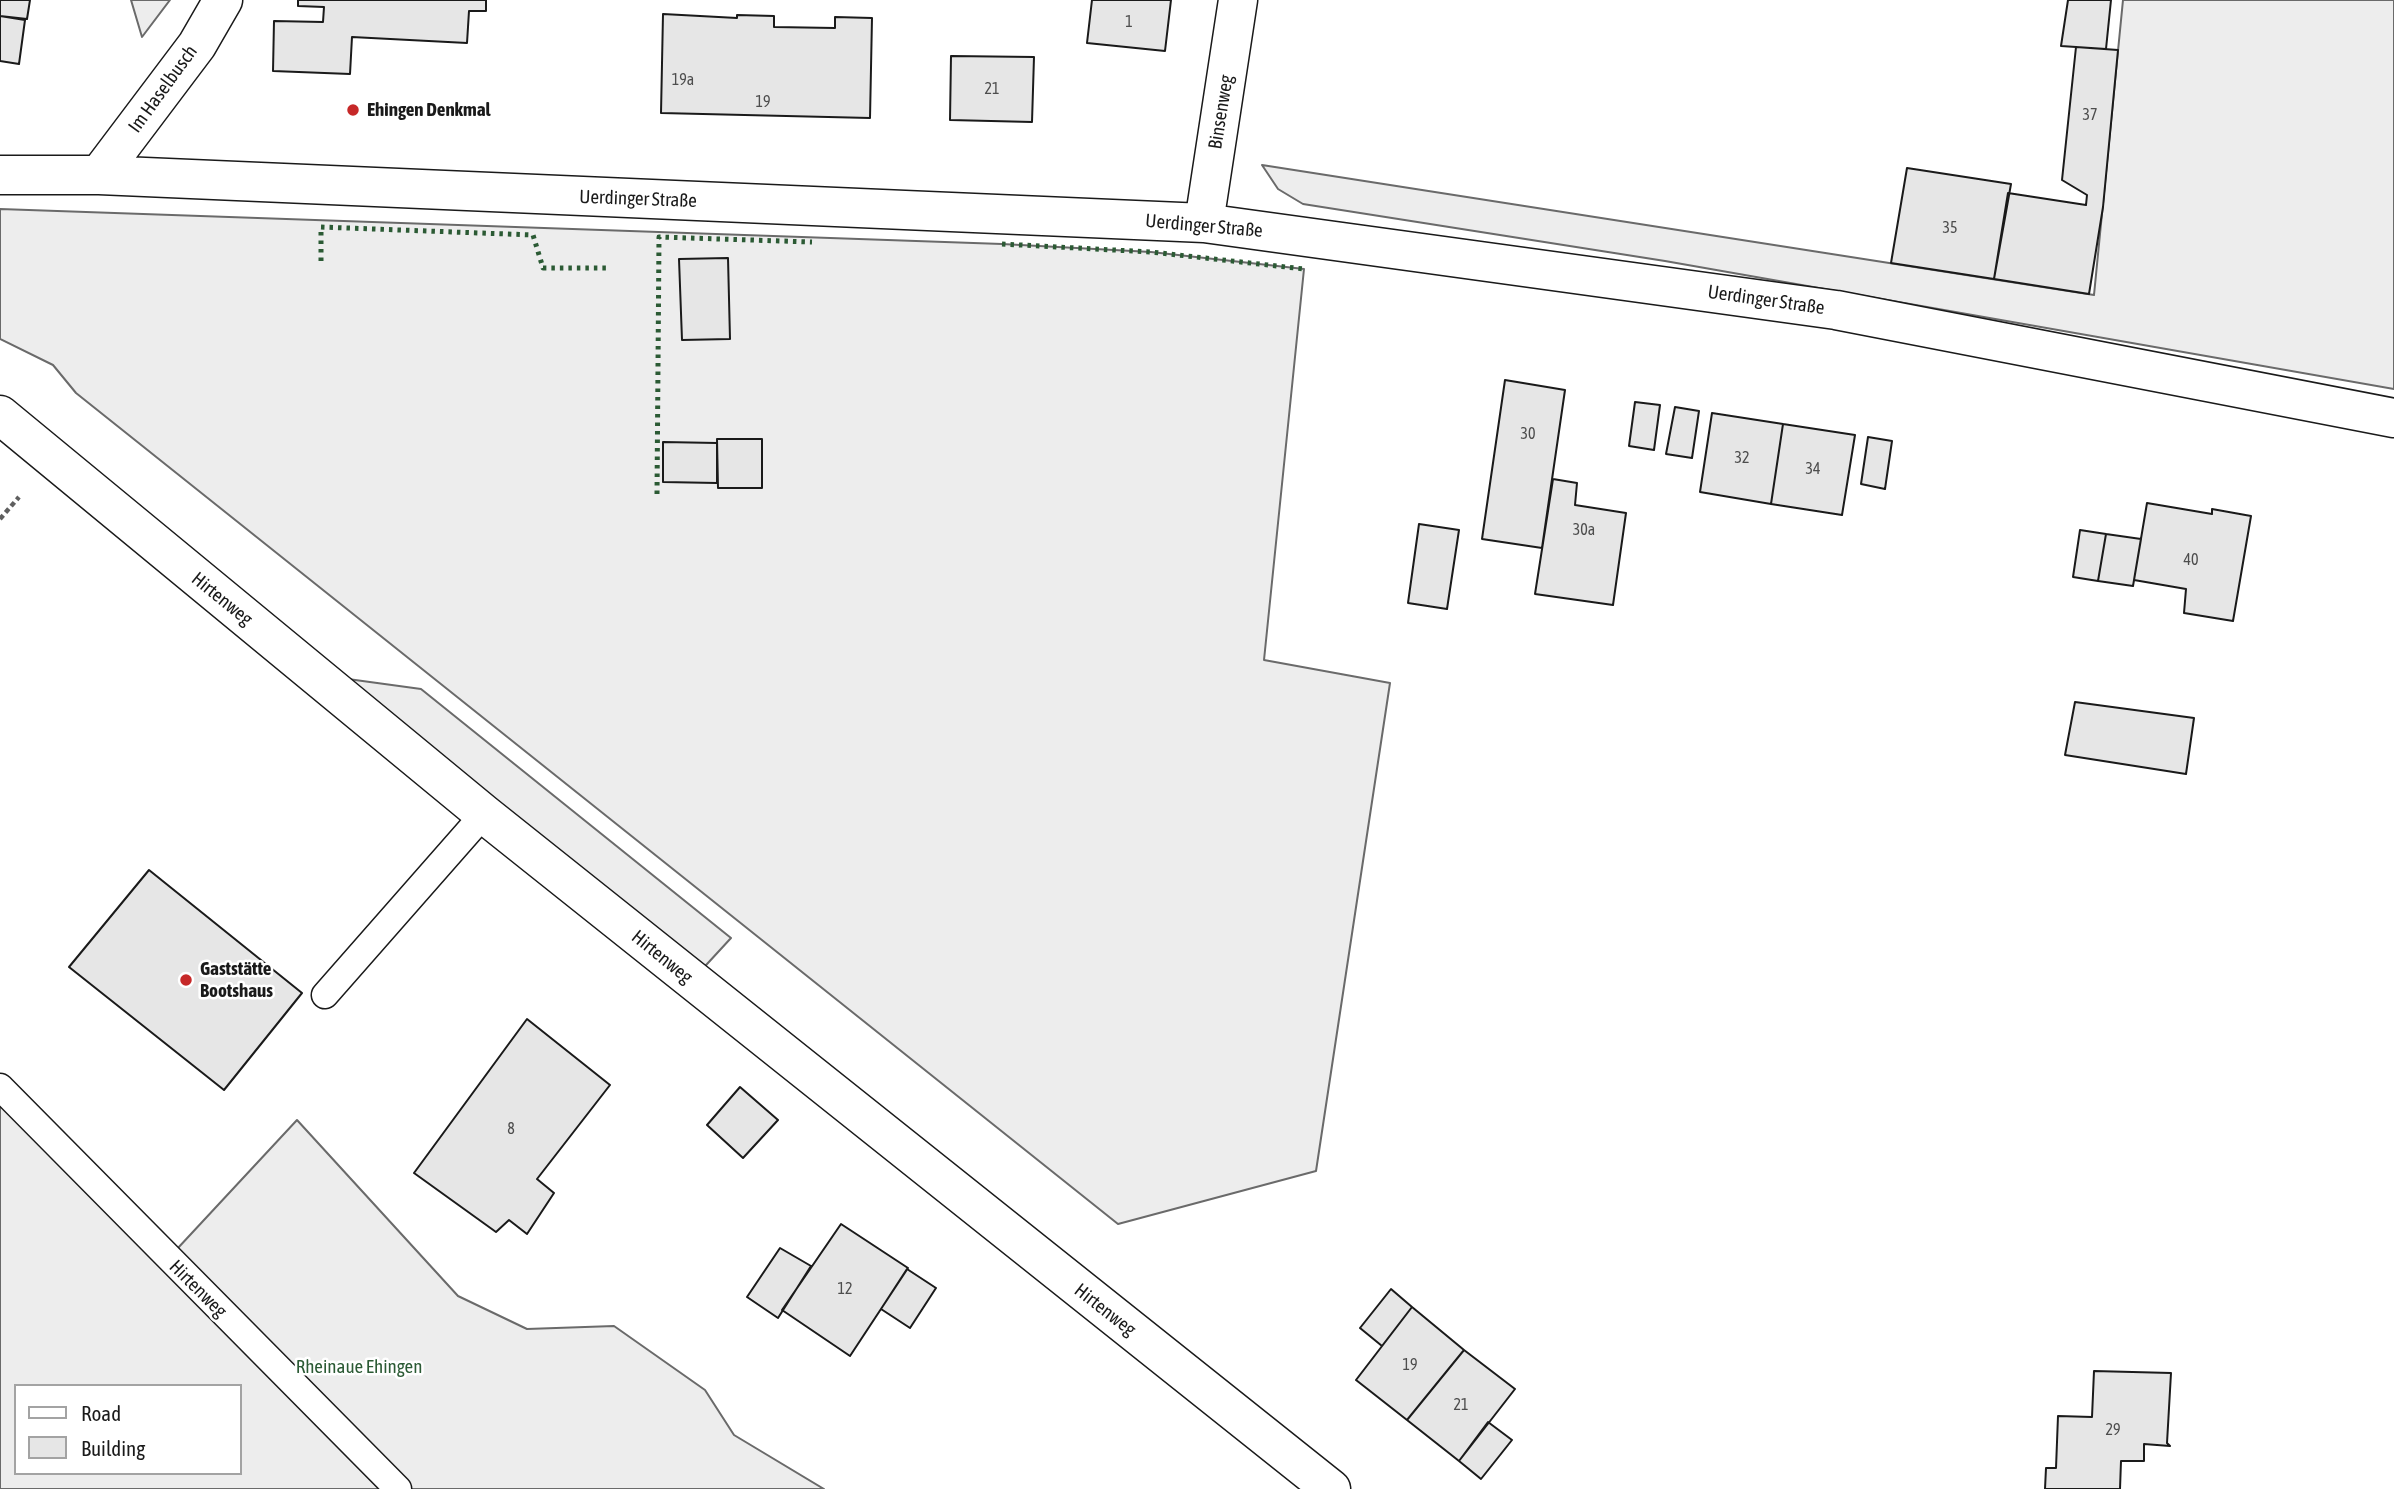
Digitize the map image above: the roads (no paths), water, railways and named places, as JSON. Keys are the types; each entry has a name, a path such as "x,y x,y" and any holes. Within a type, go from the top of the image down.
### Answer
{"street":[{"name":"Im Haselbusch","path":"99,175 197,44 223,0"},
{"name":"Binsenweg","path":"1204,223 1238,0"},
{"name":"Uerdinger Straße","path":"0,175 99,175 1204,223 1836,310 2394,418"},
{"name":"Hirtenweg","path":"0,415 484,814 1331,1489"}],"lane":[{"path":"325,995 484,814"},
{"name":"Hirtenweg","path":"0,1087 397,1489"}],"place":[{"name":"Ehingen Denkmal","path":"353,110"},
{"name":"Gaststätte Bootshaus","path":"186,980"}],"park label":[{"name":"Rheinaue Ehingen","path":"359,1367"}]}
